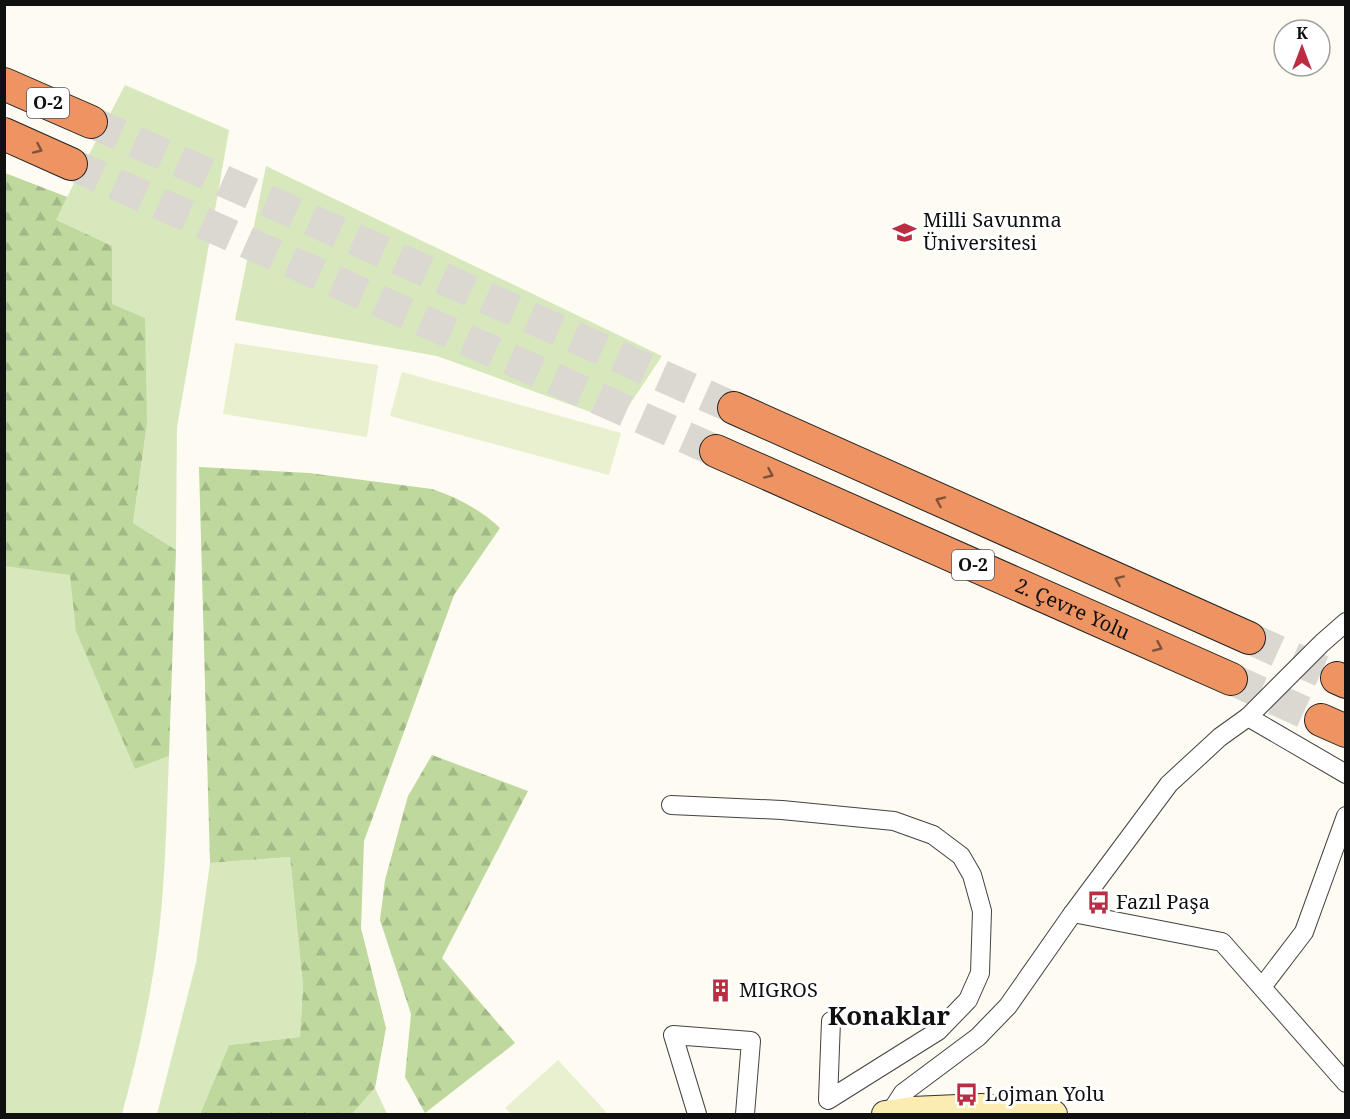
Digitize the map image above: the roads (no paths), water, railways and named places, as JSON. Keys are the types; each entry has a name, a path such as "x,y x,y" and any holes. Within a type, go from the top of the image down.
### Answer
{"highway":[{"name":"O-2","path":"4,84 91,122"},
{"name":"O-2","path":"4,134 71,164"},
{"name":"O-2","path":"734,408 1249,638"},
{"name":"2. Çevre Yolu","path":"716,450 1231,679"}],"main road":[{"path":"887,1114 981,1107 1054,1114"}],"street":[{"path":"887,1114 903,1094 991,1026 1008,1006 1073,913 1169,784 1220,736 1248,717 1346,622"},
{"path":"1248,717 1346,774"},
{"path":"672,805 782,810 894,821 933,835 960,856 972,875 982,911 980,973 968,1000 939,1030 828,1100 831,1021"},
{"path":"1262,987 1304,932 1346,816"},
{"path":"1073,913 1222,942 1346,1083"},
{"path":"697,1114 673,1035 751,1041 745,1114"}],"tunnel":[{"path":"91,122 734,408"},
{"path":"71,164 716,451"},
{"path":"1249,638 1337,678"},
{"path":"1231,679 1321,720"}],"place":[{"name":"Milli Savunma Üniversitesi","path":"905,232"},
{"name":"Fazıl Paşa","path":"1098,902"},
{"name":"MIGROS","path":"721,990"},
{"name":"Lojman Yolu","path":"967,1094"}],"district":[{"name":"Konaklar","path":"889,1016"}]}
